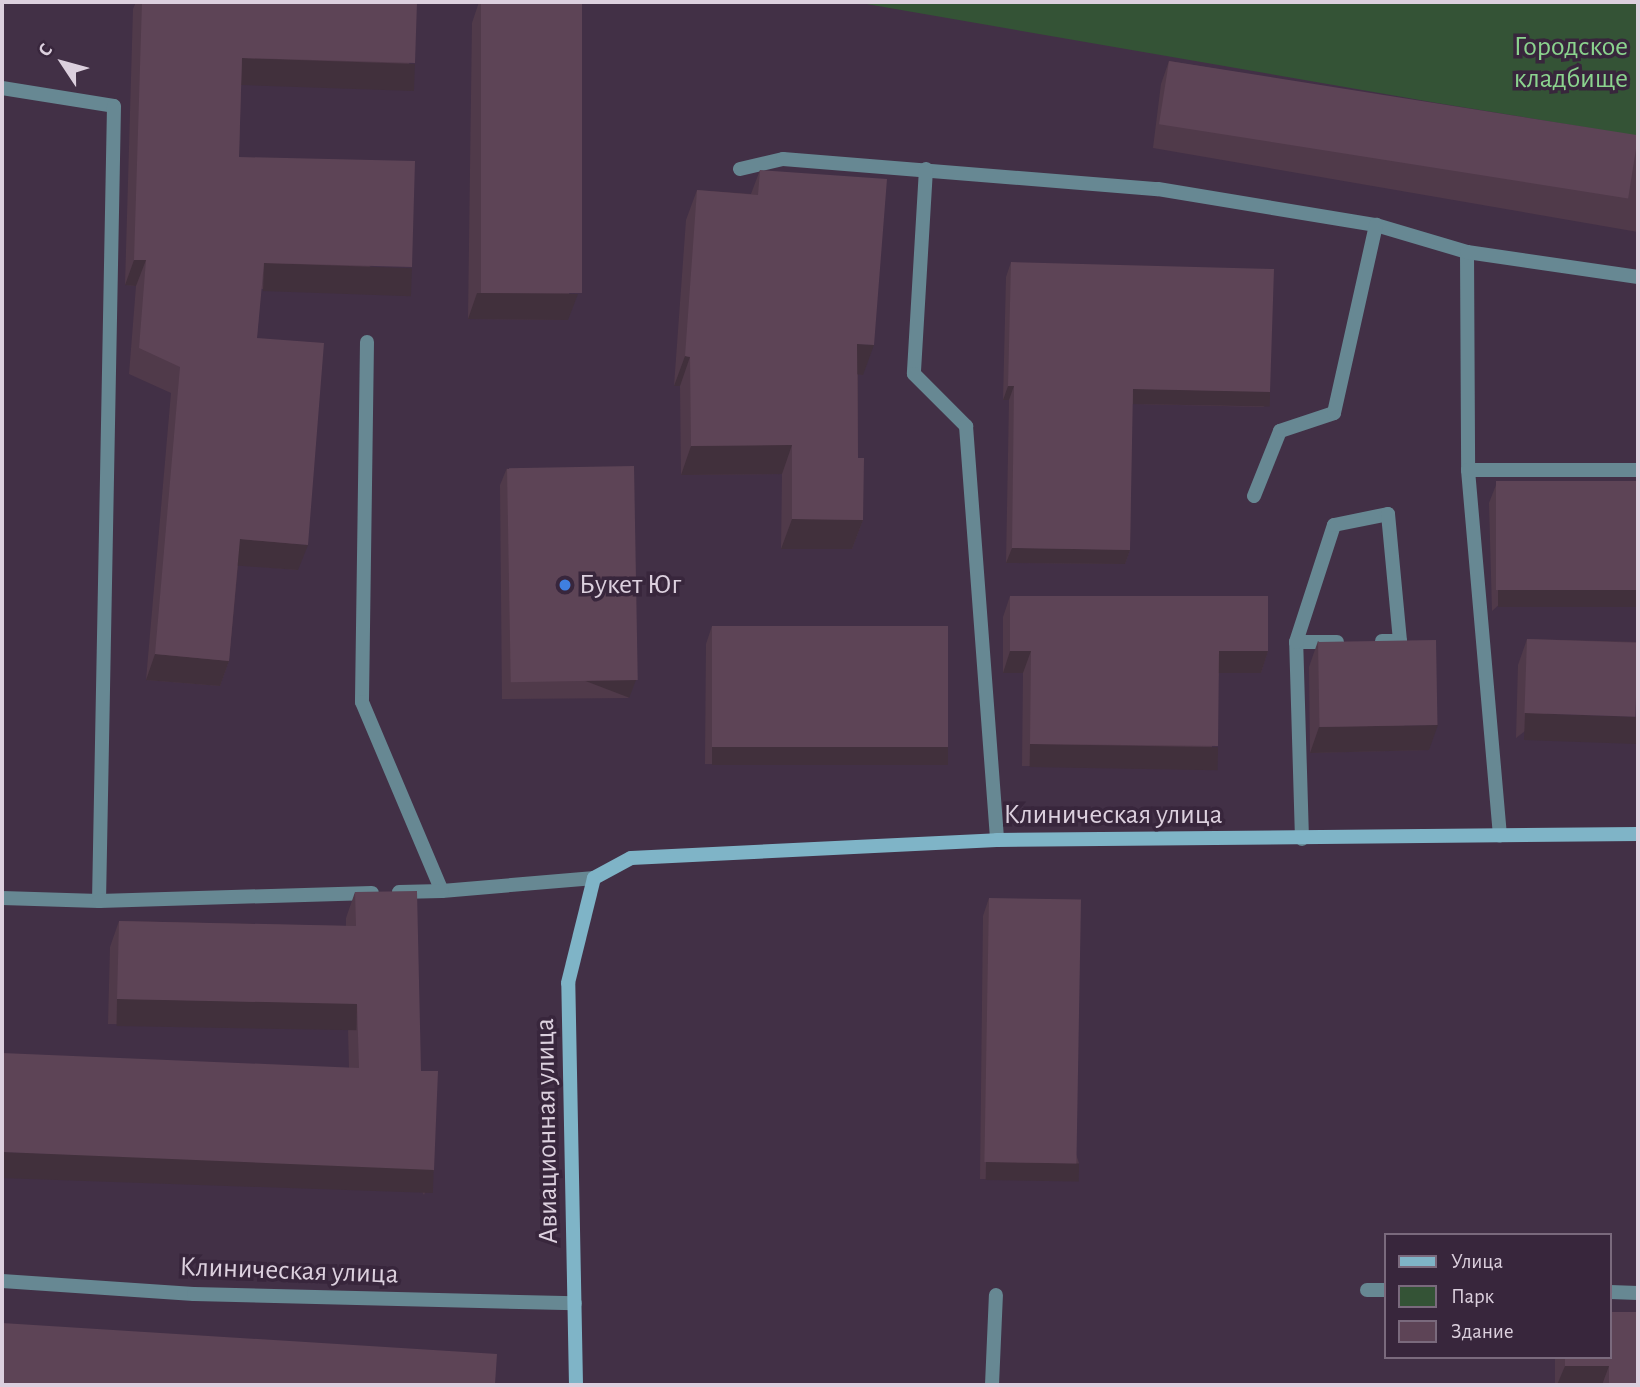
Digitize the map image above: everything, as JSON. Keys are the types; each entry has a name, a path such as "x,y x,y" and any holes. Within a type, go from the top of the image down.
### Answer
{"main road":[{"name":"Клиническая улица","path":"594,878 631,858 997,840 1638,834"},
{"name":"Авиационная улица","path":"576,1385 568,984 594,878"}],"street":[{"path":"2,88 114,106 99,901"},
{"path":"740,169 783,159 1158,189 1376,225 1466,252 1638,277"},
{"path":"926,169 914,374 966,426 997,840"},
{"path":"1254,496 1280,431 1334,413 1376,225"},
{"path":"1466,252 1468,470 1500,836"},
{"path":"367,342 362,702 442,891"},
{"path":"1468,470 1638,470"},
{"path":"1296,642 1399,641 1388,514 1334,525 1296,642 1302,839"},
{"path":"2,898 99,901 442,891 594,878"},
{"name":"Клиническая улица","path":"2,1281 194,1293 575,1303"},
{"path":"1367,1290 1384,1290"},
{"path":"1612,1293 1638,1293"},
{"path":"992,1385 996,1295"}],"green space":[{"name":"Городское кладбище","path":"855,2 1638,2 1638,136 1437,103"}],"building":[{"path":"142,2 417,2 415,63 242,58 239,157 415,161 412,267 264,263 257,338 324,343 308,545 240,539 229,661 155,654 180,367 139,348 146,260 134,260"},
{"path":"481,2 582,2 582,293 481,293"},
{"path":"1169,61 1638,135 1628,199 1159,124"},
{"path":"760,170 887,179 874,345 857,344 858,458 864,458 863,520 792,519 792,445 691,446 690,357 685,356 697,190 758,195"},
{"path":"1011,262 1274,269 1270,392 1133,389 1130,550 1012,548 1014,386 1008,386"},
{"path":"634,466 638,680 511,682 507,468"},
{"path":"1496,481 1638,481 1638,590 1496,590"},
{"path":"1010,596 1268,596 1268,651 1219,651 1218,746 1030,744 1031,651 1010,651"},
{"path":"712,626 948,626 948,747 712,747"},
{"path":"1527,639 1638,643 1635,717 1524,713"},
{"path":"1436,640 1437,725 1320,727 1318,642"},
{"path":"417,891 421,1071 438,1071 434,1170 2,1152 2,1053 359,1068 357,1004 117,999 119,921 356,926 355,892"},
{"path":"989,898 1081,900 1076,1164 984,1162"},
{"path":"1612,1312 1638,1312 1638,1385 1609,1385 1609,1366 1565,1366 1565,1359 1612,1359"},
{"path":"2,1323 497,1354 495,1384 2,1385"}],"place":[{"name":"Букет Юг","path":"565,585"}]}
